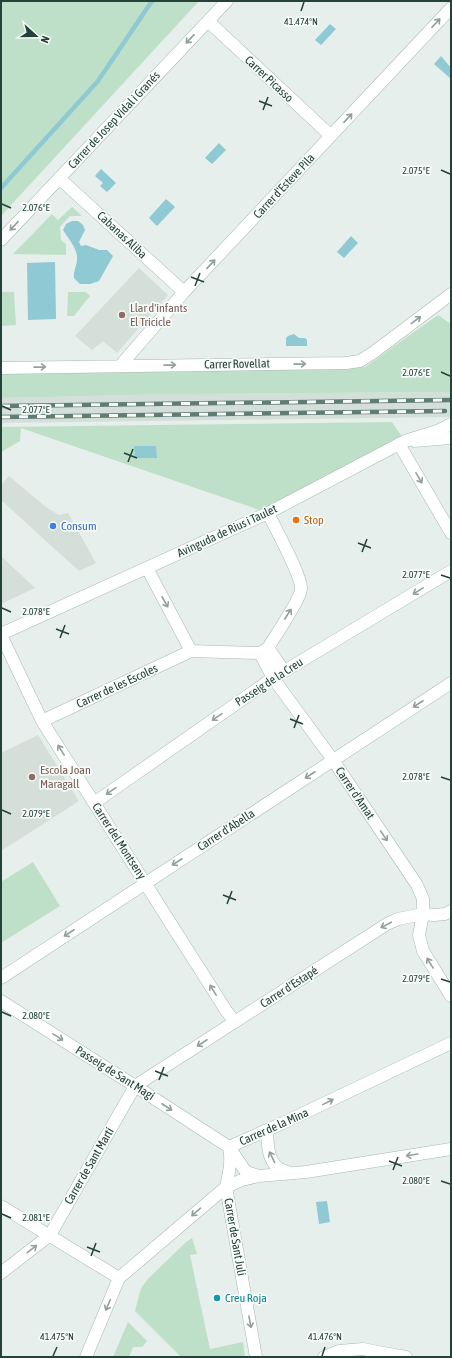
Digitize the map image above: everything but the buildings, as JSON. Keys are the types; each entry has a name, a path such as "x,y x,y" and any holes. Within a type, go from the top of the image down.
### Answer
{"street":[{"name":"Carrer de Josep Vidal i Granés","path":"1,240 227,1"},
{"name":"Carrer d'Esteve Pila","path":"120,366 184,292 449,8"},
{"name":"Carrer Picasso","path":"208,21 331,136"},
{"name":"Cabanas Aliba","path":"59,178 184,292"},
{"name":"Carrer Rovellat","path":"1,368 346,363 360,361 451,294"},
{"name":"Avinguda de Rius i Taulet","path":"1,635 268,513 402,443 437,431 451,424"},
{"path":"451,438 402,443 451,533"},
{"path":"264,650 297,601 302,590 294,567 268,513"},
{"path":"147,568 191,651 264,650 284,671"},
{"name":"Passeig de la Creu","path":"94,803 284,671 451,571"},
{"name":"Carrer del Montseny","path":"1,635 42,721 227,1012 235,1022"},
{"name":"Carrer d'Amat","path":"264,650 274,678 333,760 417,885 423,899 423,914 419,935 423,951 451,996"},
{"name":"Carrer de les Escoles","path":"42,721 191,651"},
{"name":"Carrer d'Abella","path":"1,978 451,683"},
{"name":"Carrer d'Estapé","path":"135,1086 387,924 398,919 423,914 445,914 451,911"},
{"name":"Passeig de Sant Magí","path":"1,1002 229,1147"},
{"name":"Carrer de la Mina","path":"226,1187 231,1166 229,1147 268,1131 451,1043"},
{"name":"Carrer de Sant Martí","path":"1,1273 50,1235 135,1086"},
{"path":"268,1131 268,1147 270,1157 278,1168 290,1173"},
{"path":"229,1147 246,1172 259,1176"},
{"path":"86,1357 119,1278 226,1187 242,1180 259,1176 290,1173 451,1149"},
{"name":"Carrer de Sant Juli","path":"226,1187 256,1357"},
{"path":"1,1206 119,1278"},
{"path":"324,1357 339,1351 363,1349 406,1357"}],"shaded area":[{"name":"Llar d'infants El Tricicle","path":"139,268 168,295 117,353 103,341 92,350 75,336"},
{"path":"451,392 451,417 1,423 1,398 175,394"},
{"name":"Consum","path":"9,476 46,507 59,515 68,513 96,563 79,571 1,501 1,485"},
{"path":"1,556 35,588 1,604"},
{"name":"Escola Joan Maragall","path":"38,735 79,801 1,851 1,753"}],"green space":[{"path":"1,1 199,1 1,216"},
{"path":"72,207 82,216 70,216 60,227 61,240 66,244 66,255 13,254 52,214 58,220"},
{"path":"1,292 14,292 16,325 1,326"},
{"path":"68,292 86,292 90,296 74,316 67,316"},
{"path":"438,315 451,324 451,392 175,394 1,398 1,372 365,367"},
{"path":"392,422 405,441 268,513 21,428 20,441 1,452 1,427"},
{"path":"33,862 60,906 1,943 1,882"},
{"path":"192,1238 197,1254 190,1255 210,1349 243,1342 245,1357 181,1357 135,1311 141,1288 148,1279"},
{"path":"128,1322 147,1341 142,1347 133,1347 129,1357 113,1357"}],"water":[{"path":"330,24 336,29 321,45 315,40"},
{"path":"441,56 451,68 450,78 434,64"},
{"path":"219,143 226,150 212,164 205,158"},
{"path":"101,169 116,183 107,192 100,186 103,183 95,176"},
{"path":"166,199 175,207 157,226 149,218"},
{"path":"72,221 78,221 83,225 85,230 79,242 81,246 86,245 99,250 107,250 113,256 99,281 90,284 80,284 74,278 77,259 76,253 63,230 66,224"},
{"path":"351,236 358,243 344,258 337,252"},
{"path":"55,262 56,319 28,320 27,263"},
{"path":"294,334 299,338 305,338 307,340 307,346 286,346 286,338"},
{"path":"134,446 156,446 157,458 135,458"},
{"path":"327,1201 330,1222 319,1224 316,1202"}],"waterway":[{"path":"1,188 98,81 152,1"}],"railway":[{"path":"1,406 451,400"},
{"path":"1,417 445,411"}],"place":[{"name":"Llar d'infants El Tricicle","path":"122,315"},
{"name":"Stop","path":"296,520"},
{"name":"Consum","path":"53,526"},
{"name":"Escola Joan Maragall","path":"32,777"},
{"name":"Creu Roja","path":"217,1298"}]}
